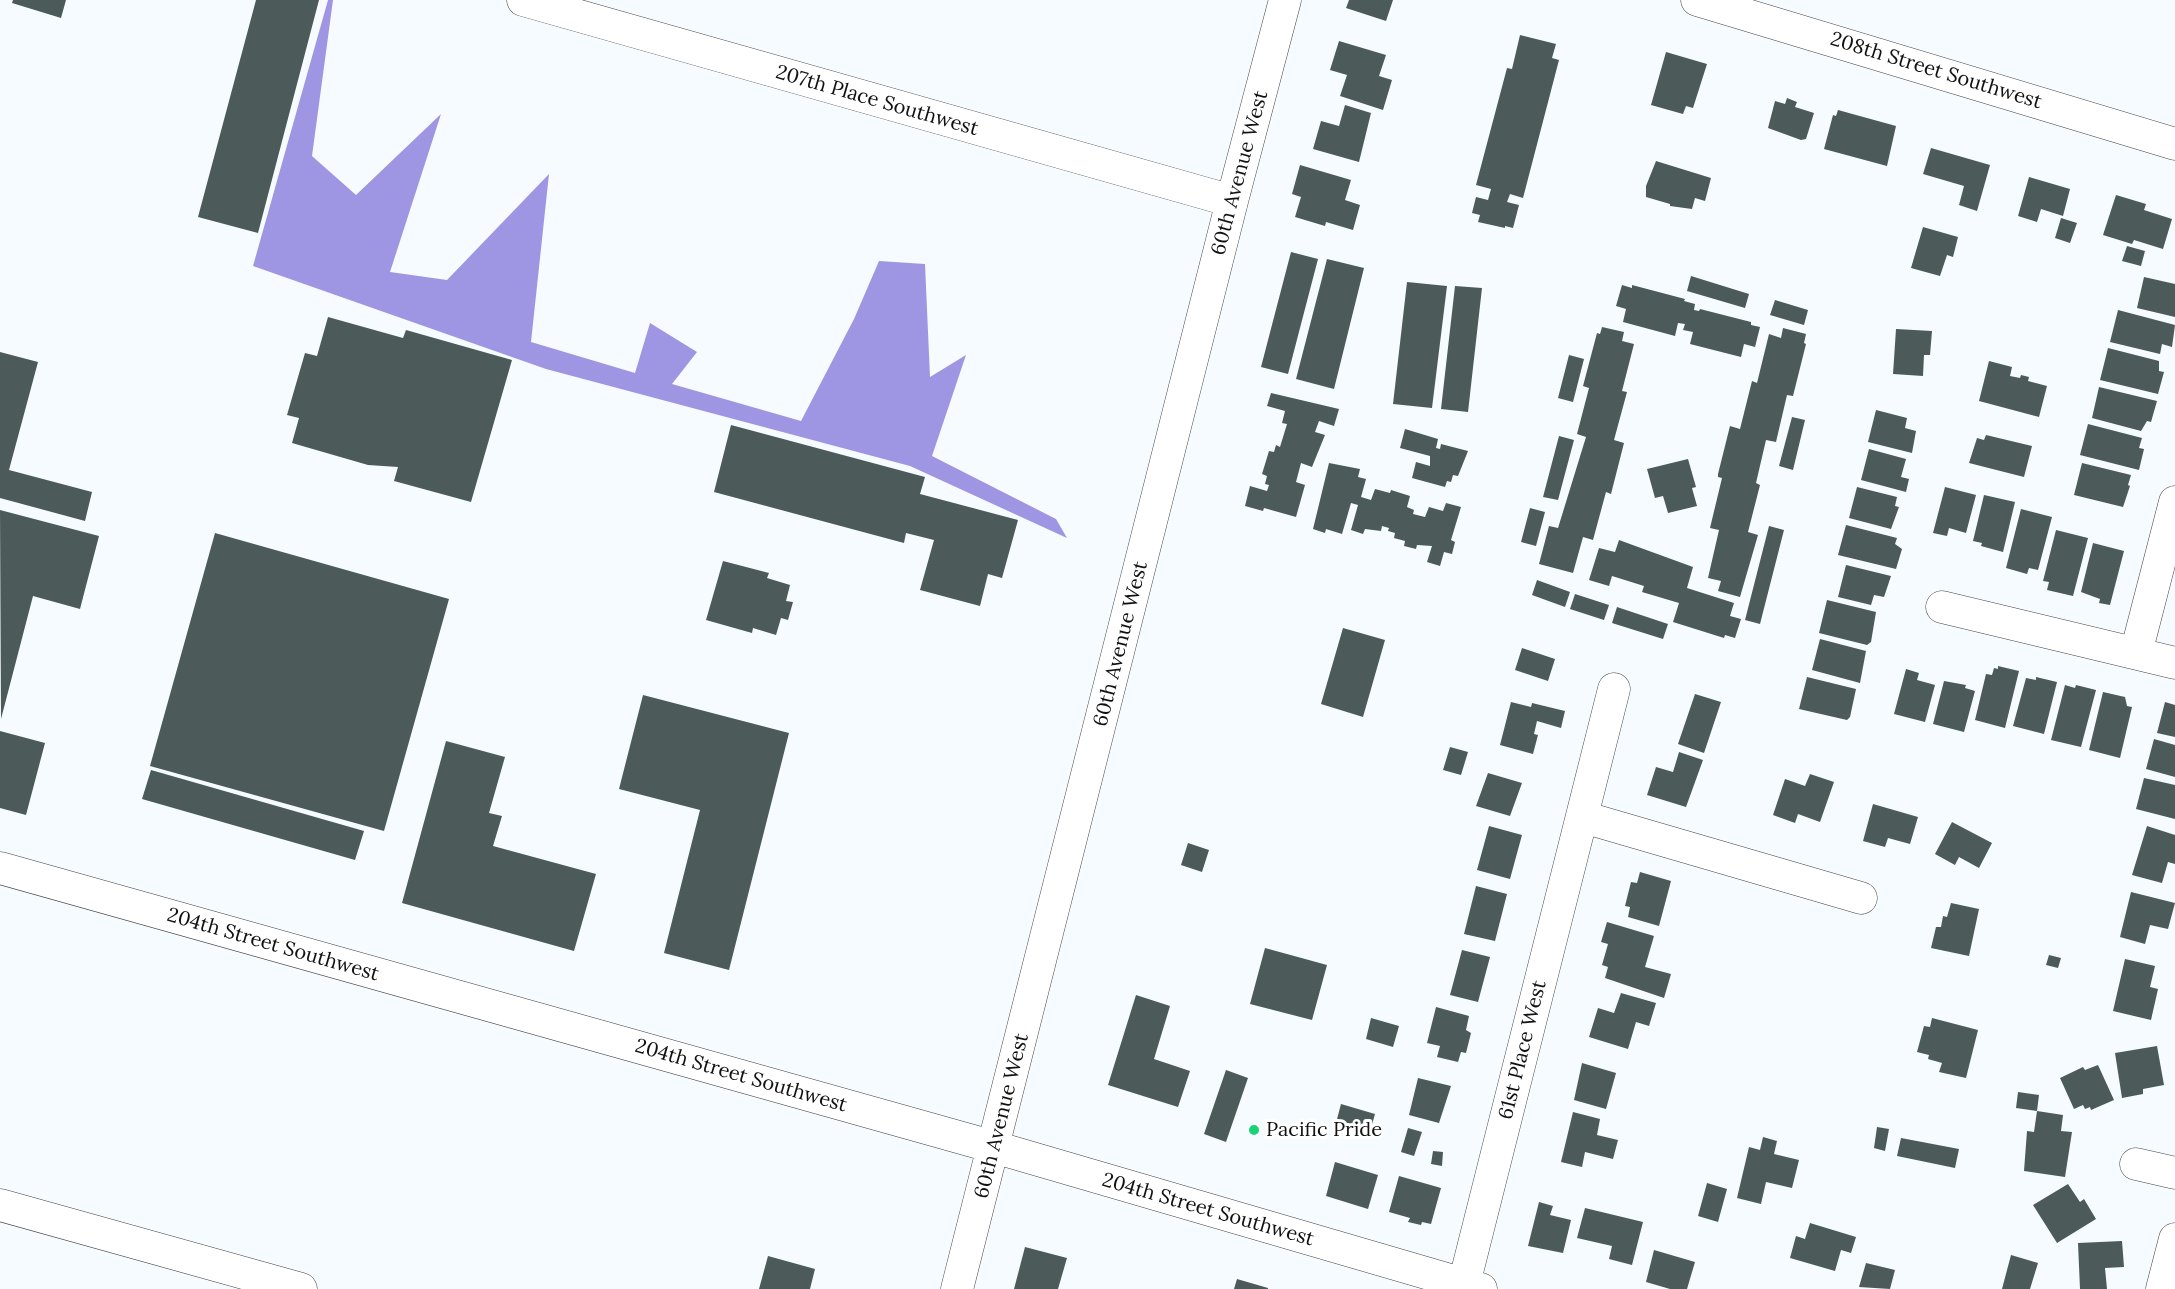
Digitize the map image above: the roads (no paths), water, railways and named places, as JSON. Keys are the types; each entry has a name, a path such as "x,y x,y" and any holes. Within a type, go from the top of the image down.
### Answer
{"street":[{"name":"207th Place Southwest","path":"523,0 1232,201"},
{"name":"60th Avenue West","path":"957,1289 1285,0"},
{"name":"208th Street Southwest","path":"1697,0 2175,144"},
{"path":"2136,653 2175,502"},
{"path":"1942,608 2175,663"},
{"name":"61st Place West","path":"1473,1286 1614,689"},
{"path":"1583,817 1861,898"},
{"name":"204th Street Southwest","path":"0,868 994,1147 1473,1286"},
{"path":"2136,1164 2175,1173"},
{"path":"0,1204 301,1289"},
{"path":"2162,1289 2175,1239"}],"place":[{"name":"Pacific Pride","path":"1254,1130"}]}
